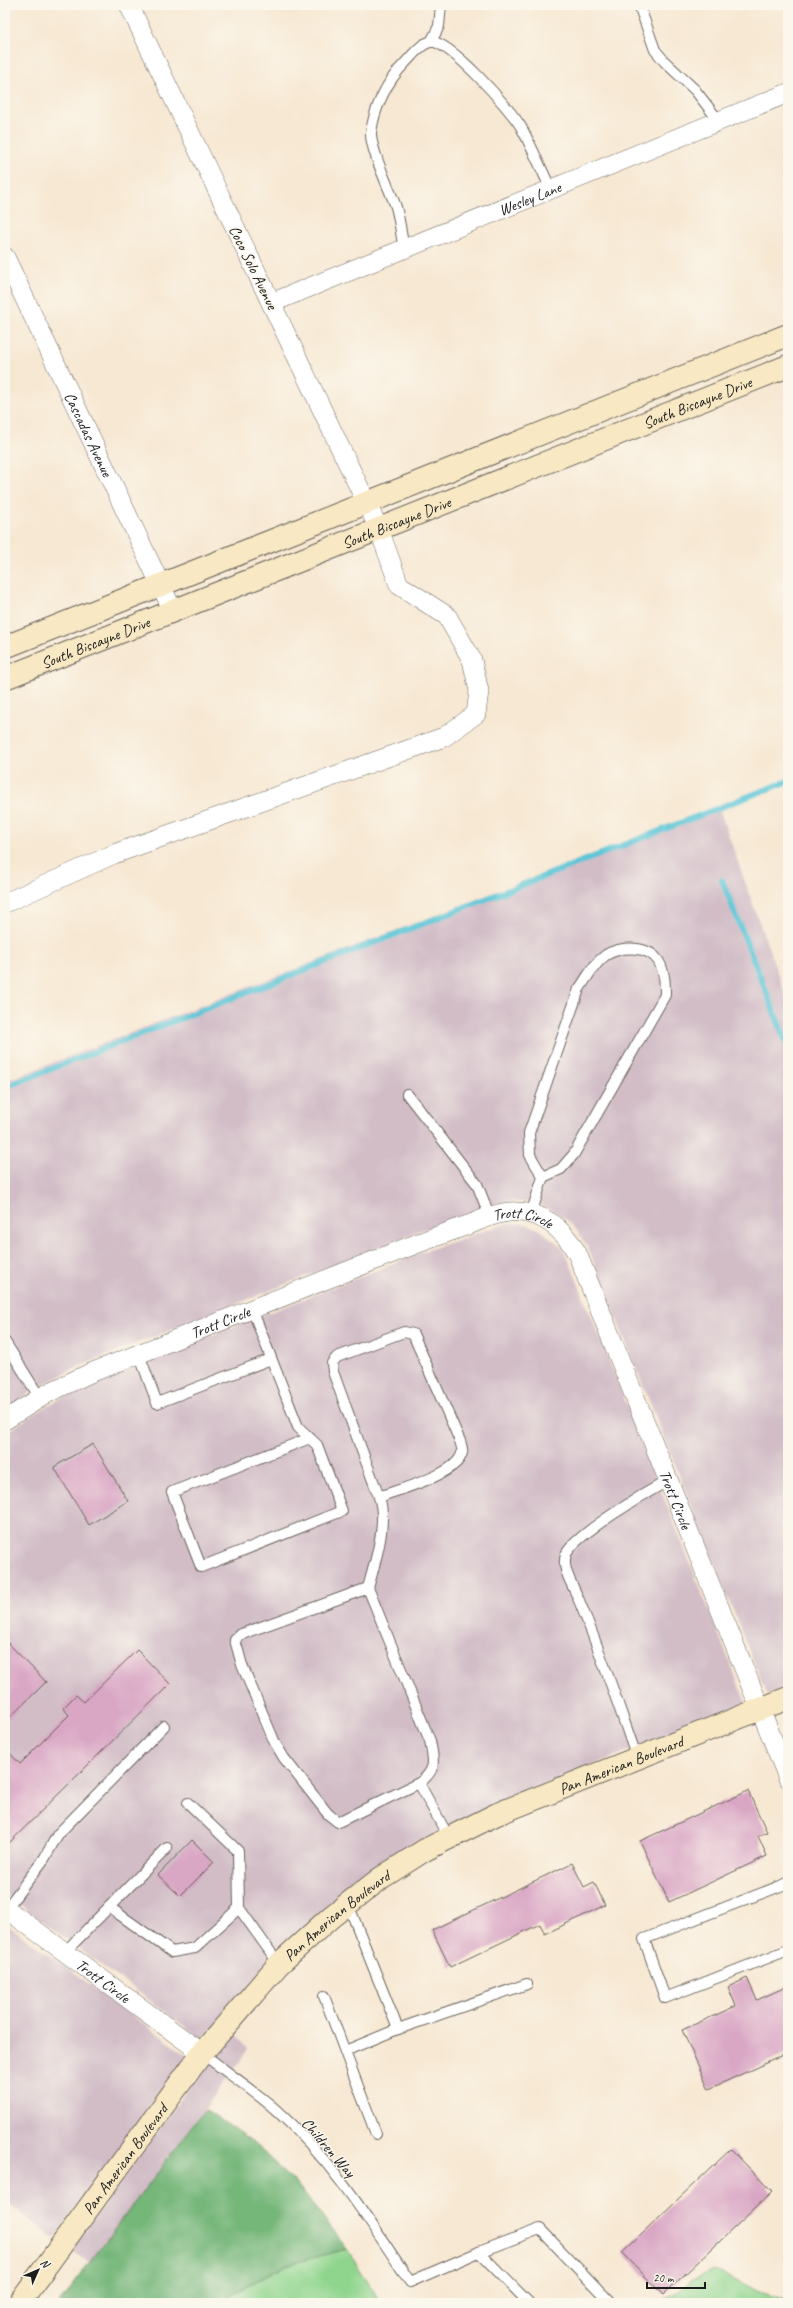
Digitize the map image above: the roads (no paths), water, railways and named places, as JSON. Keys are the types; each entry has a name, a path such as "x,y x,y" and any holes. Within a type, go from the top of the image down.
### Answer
{"street":[{"name":"Coco Solo Avenue","path":"5,902 114,854 444,737 476,714 479,691 472,660 447,616 400,585 380,529 129,5"},
{"name":"Wesley Lane","path":"272,303 788,93"},
{"name":"Cascadas Avenue","path":"5,257 173,611"},
{"name":"South Biscayne Drive","path":"5,647 788,336"},
{"name":"South Biscayne Drive","path":"5,678 788,366"},
{"name":"Trott Circle","path":"5,1420 40,1398 88,1374 490,1217 509,1212 531,1214 544,1219 558,1227 569,1238 578,1253 788,1778"},
{"name":"Pan American Boulevard","path":"19,2303 202,2053 279,1964 348,1904 381,1878 425,1850 498,1814 788,1698"},
{"name":"Trott Circle","path":"5,1909 202,2053"}],"lane":[{"path":"431,42 439,26 441,5"},
{"path":"639,5 655,50 665,62 695,90 719,121"},
{"path":"404,249 396,209 374,149 371,134 375,113 385,89 399,69 424,45 431,42 439,43 451,52 508,108 521,126 552,189"},
{"path":"531,1214 543,1177 561,1169 574,1154 665,996 665,978 659,961 642,950 624,948 606,956 593,968 579,989 529,1133 530,1155 543,1177"},
{"path":"407,1094 477,1184 490,1217"},
{"path":"252,1309 298,1427 310,1438 317,1446 342,1511 201,1567 172,1492 310,1438"},
{"path":"368,1588 239,1635 235,1640 242,1665 275,1743 284,1758 323,1808 338,1822 419,1783 429,1776 434,1760 430,1741 368,1588 380,1542 382,1505 379,1497 333,1372 332,1363 337,1357 404,1332 413,1334 460,1441 462,1452 458,1461 447,1472 379,1497"},
{"path":"5,1342 40,1398"},
{"path":"139,1354 157,1403 271,1358"},
{"path":"637,1758 590,1627 564,1565 566,1553 582,1537 628,1502 669,1480"},
{"path":"5,1909 44,1859 58,1834 164,1726"},
{"path":"419,1783 449,1838"},
{"path":"188,1803 238,1851 239,1908 279,1964"},
{"path":"64,1953 167,1848"},
{"path":"788,1883 644,1939 665,1998 788,1950"},
{"path":"348,1904 398,2029"},
{"path":"109,1907 172,1952 194,1948 239,1908"},
{"path":"345,2051 398,2029 527,1984"},
{"path":"324,1996 376,2134"},
{"name":"Children Way","path":"202,2053 275,2109 325,2162 365,2213 410,2282 479,2252"},
{"path":"529,2303 479,2252 540,2229 611,2303"}],"waterway":[{"path":"5,1087 788,781"},
{"path":"722,880 788,1047"}]}
